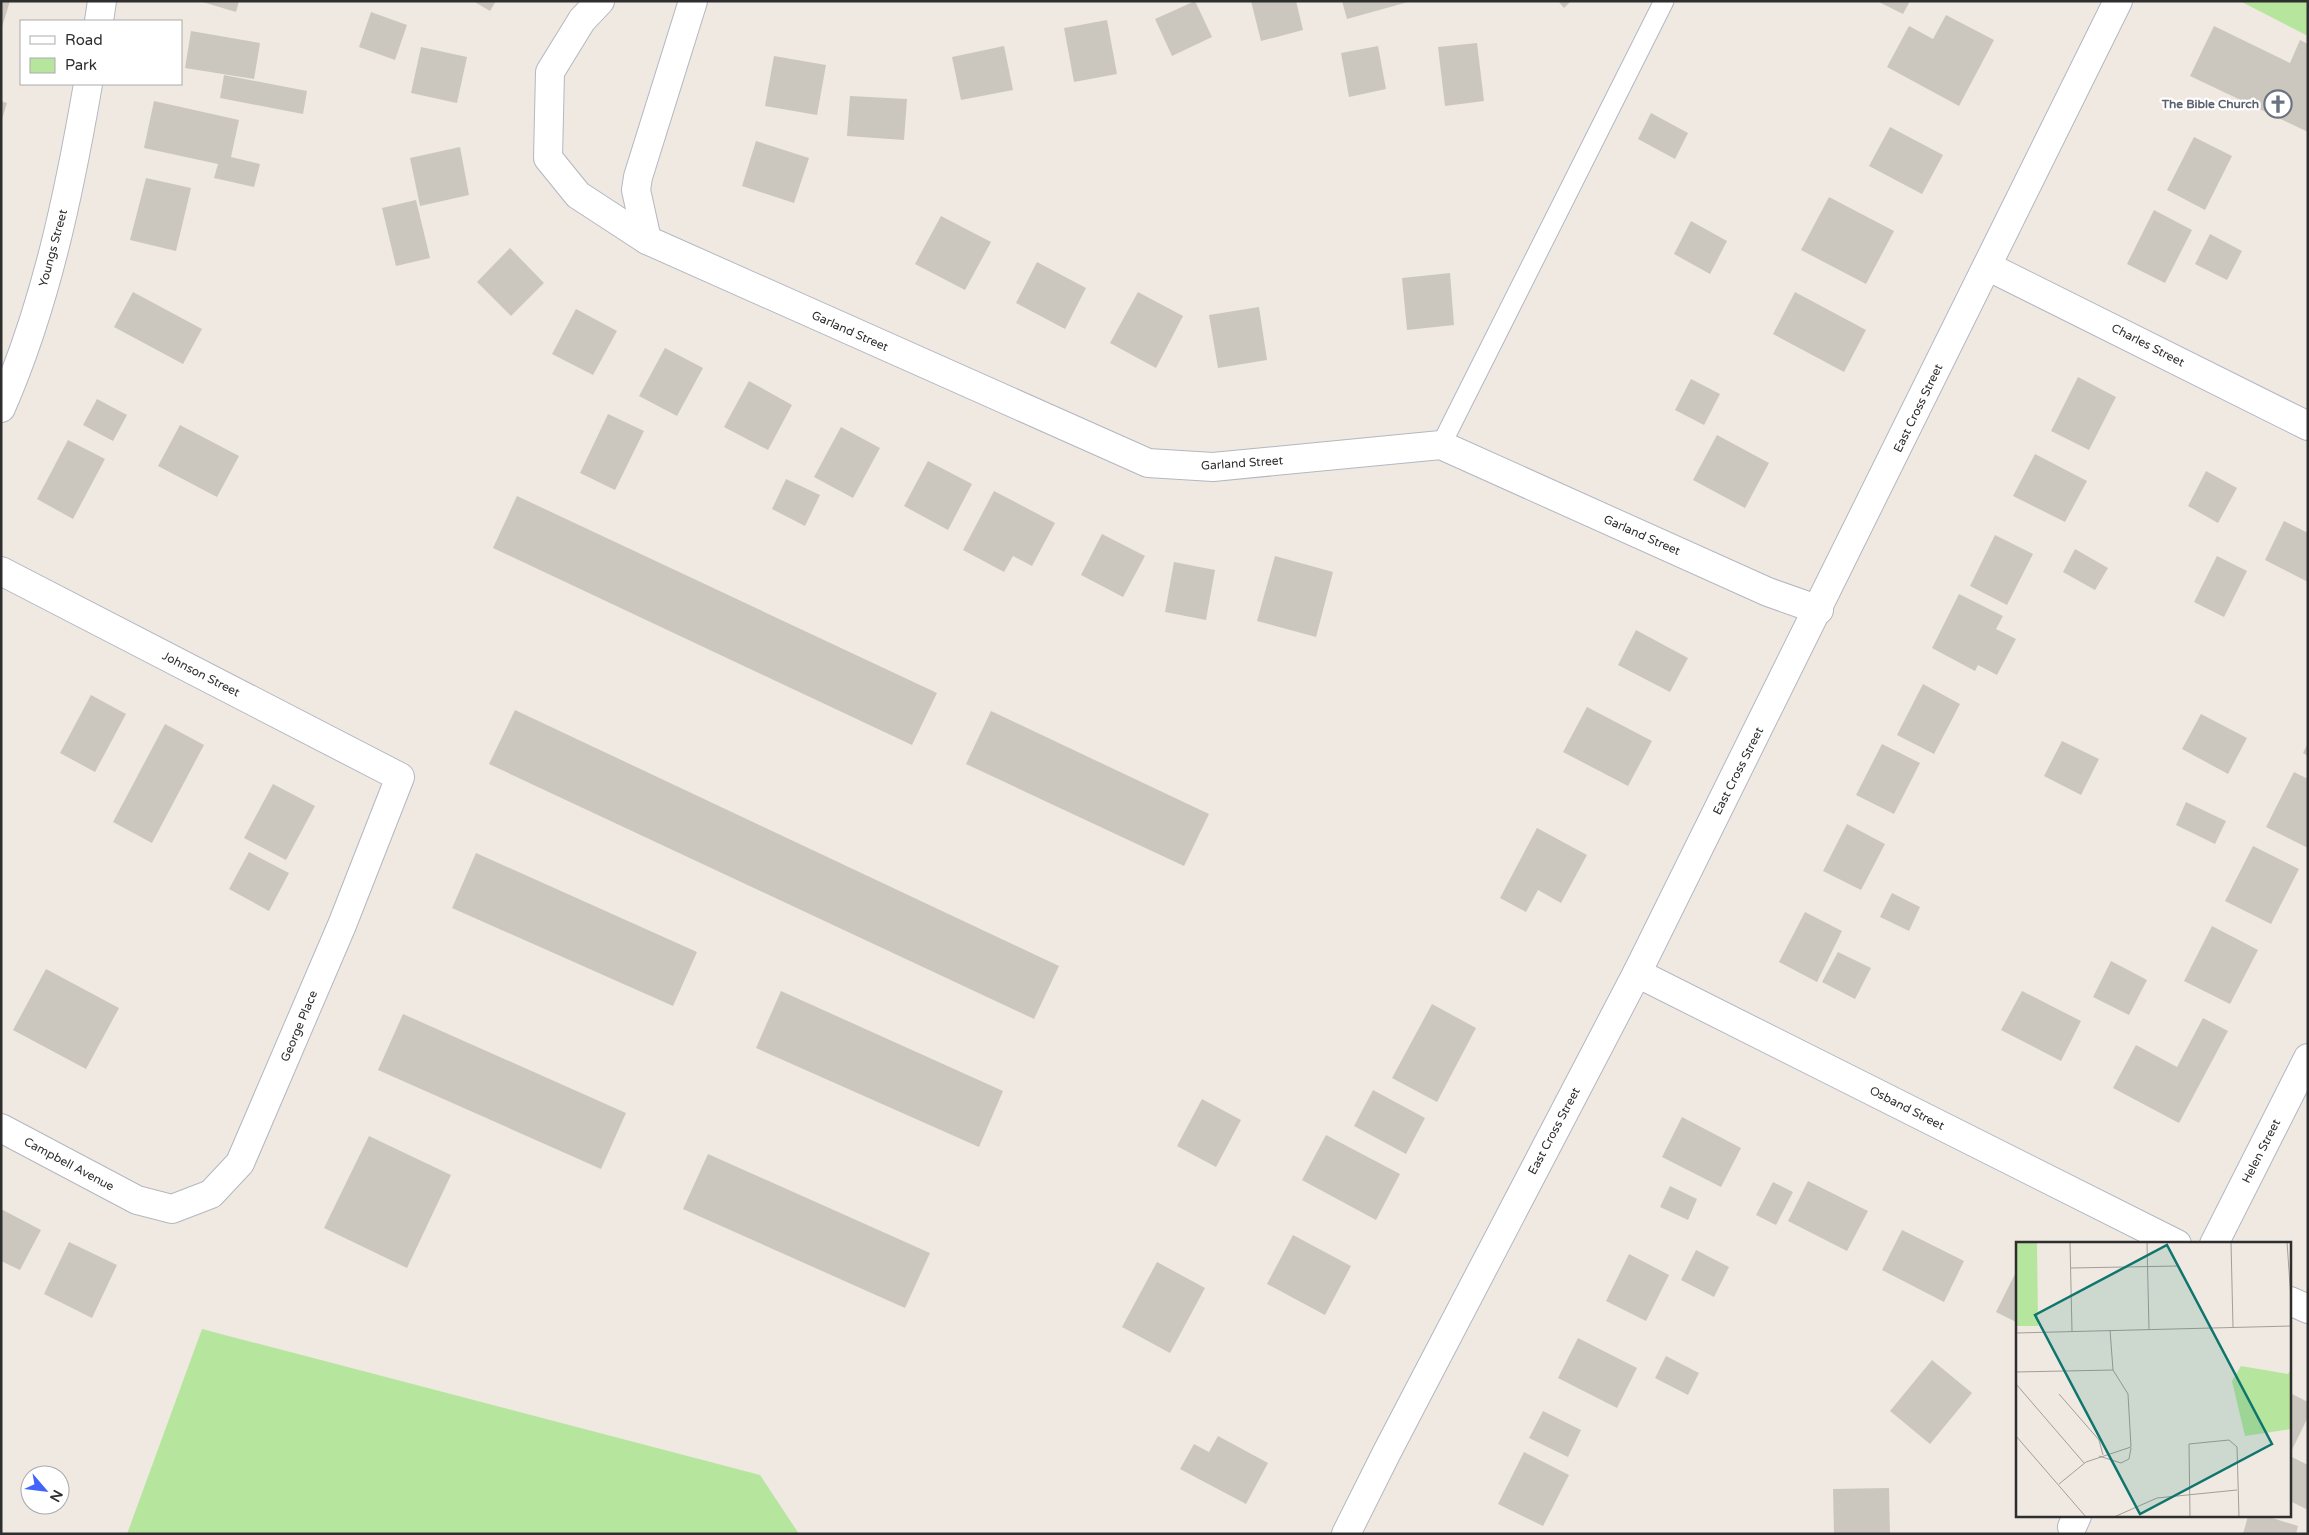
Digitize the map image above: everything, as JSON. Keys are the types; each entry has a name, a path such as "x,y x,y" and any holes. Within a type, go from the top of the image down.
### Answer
{"street":[{"path":"99,20 102,1"},
{"name":"Garland Street","path":"600,1 582,20 550,72 548,158 578,195 647,240 1148,463 1213,467 1441,445 1768,592 1819,610"},
{"path":"647,240 636,190 638,177 693,1"},
{"name":"East Cross Street","path":"1346,1534 1637,973 1819,610 2118,1"},
{"name":"Youngs Street","path":"1,408 18,370 60,227 88,85"},
{"name":"Charles Street","path":"1988,266 2308,426"},
{"name":"Johnson Street","path":"1,571 400,777"},
{"name":"George Place","path":"137,1200 172,1210 211,1194 240,1163 342,925 400,777"},
{"name":"Osband Street","path":"1637,973 2173,1242"},
{"name":"Helen Street","path":"2215,1242 2308,1058"},
{"name":"Campbell Avenue","path":"1,1128 137,1200"},
{"path":"2292,1302 2308,1309"}],"lane":[{"path":"1441,445 1664,1"}],"green space":[{"path":"2240,1 2308,1 2308,36"},
{"path":"202,1329 760,1475 799,1534 127,1534"}],"building":[{"path":"1,1 10,1 2,27 1,27"},
{"path":"199,1 239,1 236,12"},
{"path":"473,1 496,1 490,11"},
{"path":"1195,1 1212,37 1172,56 1155,19"},
{"path":"1251,1 1296,1 1303,30 1261,41"},
{"path":"1342,1 1408,1 1408,2 1347,19"},
{"path":"1558,1 1571,1 1564,8"},
{"path":"1877,1 1910,1 1903,14"},
{"path":"371,12 407,25 395,60 359,47"},
{"path":"1946,15 1994,40 1959,106 1887,67 1909,26 1933,39"},
{"path":"1107,20 1117,74 1074,82 1064,28"},
{"name":"The Bible Church","path":"2214,26 2290,63 2300,40 2308,44 2308,132 2190,76"},
{"path":"191,31 260,43 254,79 185,68"},
{"path":"1477,43 1484,101 1445,106 1438,47"},
{"path":"1004,46 1013,90 961,100 952,57"},
{"path":"1378,46 1386,89 1349,97 1341,53"},
{"path":"421,47 467,57 457,103 411,93"},
{"path":"774,56 826,65 817,115 765,106"},
{"path":"224,75 307,91 303,114 220,98"},
{"path":"850,96 907,99 904,140 847,136"},
{"path":"1,101 7,103 2,119 1,119"},
{"path":"154,101 239,120 231,157 260,164 254,187 214,178 218,164 144,148"},
{"path":"1651,113 1688,133 1675,159 1638,139"},
{"path":"1890,127 1943,155 1922,194 1869,166"},
{"path":"2194,137 2232,156 2205,210 2167,190"},
{"path":"756,141 809,158 794,203 742,186"},
{"path":"460,147 469,195 420,206 410,158"},
{"path":"146,178 191,188 176,251 130,240"},
{"path":"1829,197 1894,231 1866,284 1801,250"},
{"path":"416,200 430,258 396,266 382,208"},
{"path":"2154,210 2192,230 2165,283 2127,264"},
{"path":"941,216 991,242 965,290 915,264"},
{"path":"1691,221 1727,241 1710,274 1674,254"},
{"path":"2210,234 2242,251 2227,280 2195,264"},
{"path":"510,248 544,283 511,316 477,282"},
{"path":"1037,262 1086,288 1065,329 1016,303"},
{"path":"1450,273 1454,325 1407,330 1402,278"},
{"path":"133,292 202,329 183,364 114,327"},
{"path":"1138,292 1183,316 1156,368 1110,343"},
{"path":"1795,292 1866,330 1844,372 1773,334"},
{"path":"1259,307 1267,360 1218,368 1209,315"},
{"path":"576,309 617,331 593,375 552,354"},
{"path":"665,348 703,368 677,416 639,396"},
{"path":"2078,377 2116,397 2089,450 2051,431"},
{"path":"1691,379 1720,394 1704,425 1675,410"},
{"path":"749,381 792,405 768,450 724,427"},
{"path":"97,399 127,415 113,441 83,425"},
{"path":"608,414 644,431 615,490 580,473"},
{"path":"180,425 239,456 217,497 158,466"},
{"path":"841,427 880,448 853,498 814,477"},
{"path":"1717,435 1769,463 1745,508 1693,480"},
{"path":"68,440 105,459 73,519 37,499"},
{"path":"2035,454 2087,481 2065,522 2013,496"},
{"path":"928,461 972,484 948,530 904,506"},
{"path":"2206,471 2237,488 2218,523 2188,506"},
{"path":"786,479 820,495 805,526 772,509"},
{"path":"994,491 1055,523 1032,566 1013,556 1004,572 963,550"},
{"path":"517,496 937,693 912,745 493,548"},
{"path":"2284,521 2308,533 2308,582 2265,560"},
{"path":"1102,534 1145,556 1123,597 1081,575"},
{"path":"1995,535 2033,554 2007,605 1970,586"},
{"path":"2075,549 2108,568 2095,590 2063,572"},
{"path":"1275,556 1333,572 1316,637 1257,621"},
{"path":"2217,556 2247,571 2224,617 2194,602"},
{"path":"1174,562 1215,570 1206,620 1165,612"},
{"path":"1959,594 2003,616 1996,629 2016,639 1997,675 1978,665 1975,671 1932,648"},
{"path":"1636,630 1688,658 1670,692 1618,665"},
{"path":"1923,684 1960,704 1934,754 1897,735"},
{"path":"91,695 126,714 95,772 60,753"},
{"path":"1587,707 1652,741 1628,786 1563,752"},
{"path":"515,710 1059,966 1034,1019 489,764"},
{"path":"991,711 1209,814 1184,866 966,764"},
{"path":"2201,714 2247,738 2228,774 2182,749"},
{"path":"165,724 204,745 152,843 113,822"},
{"path":"2062,741 2099,759 2081,795 2044,776"},
{"path":"2308,743 2308,756 2303,753"},
{"path":"1882,744 1920,763 1894,814 1856,795"},
{"path":"2294,772 2308,779 2308,848 2266,827"},
{"path":"273,784 315,806 286,860 244,838"},
{"path":"2186,802 2226,821 2215,844 2176,825"},
{"path":"1847,824 1885,844 1861,890 1823,871"},
{"path":"1537,828 1587,855 1561,903 1538,890 1526,912 1500,898"},
{"path":"2253,846 2299,869 2271,924 2225,901"},
{"path":"249,852 289,873 269,911 229,889"},
{"path":"476,853 697,952 673,1006 452,908"},
{"path":"1892,893 1920,907 1909,931 1880,917"},
{"path":"1805,912 1842,931 1817,982 1779,962"},
{"path":"2212,926 2258,950 2230,1004 2184,981"},
{"path":"1838,952 1871,968 1855,999 1822,982"},
{"path":"2111,961 2147,980 2129,1015 2093,997"},
{"path":"46,969 119,1008 86,1069 13,1030"},
{"path":"781,991 1003,1091 979,1147 756,1048"},
{"path":"2022,991 2081,1021 2061,1061 2001,1030"},
{"path":"1432,1004 1476,1028 1437,1102 1392,1078"},
{"path":"403,1014 626,1113 601,1169 378,1070"},
{"path":"2203,1018 2228,1031 2179,1123 2113,1088 2136,1045 2177,1067"},
{"path":"1373,1090 1425,1118 1406,1154 1354,1126"},
{"path":"1202,1099 1241,1120 1216,1167 1177,1146"},
{"path":"1682,1117 1741,1148 1721,1187 1662,1157"},
{"path":"1326,1135 1400,1174 1376,1220 1302,1180"},
{"path":"369,1136 451,1175 407,1268 324,1228"},
{"path":"708,1154 930,1253 905,1308 683,1209"},
{"path":"1808,1181 1868,1211 1847,1251 1788,1221"},
{"path":"1773,1182 1793,1192 1776,1225 1756,1215"},
{"path":"1670,1186 1697,1199 1688,1220 1660,1207"},
{"path":"1,1209 41,1230 20,1270 1,1261"},
{"path":"1902,1230 1964,1261 1944,1302 1882,1270"},
{"path":"1293,1235 1351,1266 1325,1315 1267,1284"},
{"path":"69,1242 117,1265 92,1318 44,1294"},
{"path":"1696,1250 1729,1267 1714,1297 1681,1280"},
{"path":"1629,1254 1669,1275 1646,1321 1606,1301"},
{"path":"1157,1262 1205,1288 1170,1353 1122,1327"},
{"path":"2016,1272 2016,1322 1996,1312"},
{"path":"1578,1338 1637,1368 1617,1408 1558,1378"},
{"path":"1666,1356 1699,1373 1688,1395 1655,1378"},
{"path":"1932,1360 1972,1393 1930,1444 1890,1411"},
{"path":"2292,1394 2308,1402 2308,1417 2292,1450"},
{"path":"1543,1411 1581,1430 1568,1457 1529,1438"},
{"path":"1218,1436 1268,1463 1246,1504 1180,1469 1194,1444 1209,1452"},
{"path":"1524,1452 1569,1475 1543,1526 1498,1504"},
{"path":"2292,1457 2308,1465 2308,1510 2292,1502"},
{"path":"1889,1488 1890,1534 1834,1534 1833,1489"},
{"path":"2247,1518 2272,1518 2298,1526 2296,1534 2243,1534"}],"place":[{"name":"The Bible Church","path":"2278,104"}]}
